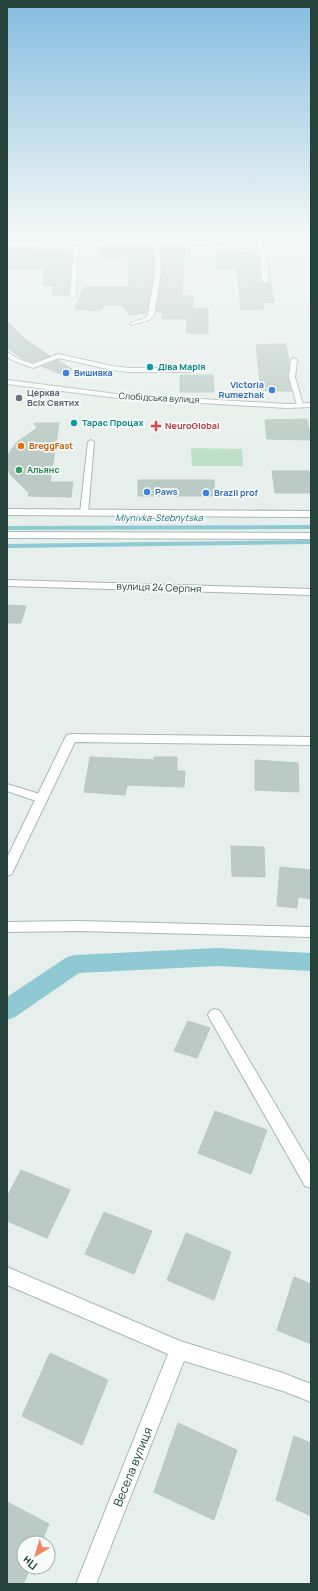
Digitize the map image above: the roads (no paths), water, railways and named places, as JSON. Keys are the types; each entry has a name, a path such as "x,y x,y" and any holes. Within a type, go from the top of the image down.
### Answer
{"street":[{"name":"Слобідська вулиця","path":"7,382 117,396 286,406 311,405"},
{"path":"7,512 311,514"},
{"path":"7,535 311,536"},
{"name":"вулиця 24 Серпня","path":"7,583 311,592"},
{"path":"7,871 71,738 311,741"},
{"path":"7,927 87,926 311,932"},
{"path":"215,1015 311,1180"},
{"path":"7,1276 179,1350 283,1382 311,1393"},
{"name":"Весела вулиця","path":"86,1584 179,1350"}],"lane":[{"path":"133,324 148,319 151,315 152,308"},
{"path":"7,354 16,360 33,366 58,356 112,368 129,370 192,370"},
{"path":"294,360 292,377 300,405"},
{"path":"84,513 91,442"},
{"path":"7,787 42,798"}],"waterway":[{"name":"Mlynivka-Stebnytska","path":"7,528 311,527"},
{"path":"7,546 311,542"},
{"path":"7,1010 75,964 217,957 311,962"}],"place":[{"name":"Діва Марія","path":"150,367"},
{"name":"Вишивка","path":"66,373"},
{"name":"Victoria Rumezhak","path":"272,390"},
{"name":"Церква Всіх Святих","path":"19,398"},
{"name":"Тарас Процах","path":"74,423"},
{"name":"NeuroGlobal","path":"156,426"},
{"name":"BreggFast","path":"21,446"},
{"name":"Альянс","path":"19,470"},
{"name":"Paws","path":"147,492"},
{"name":"Brazil prof","path":"206,493"}]}
